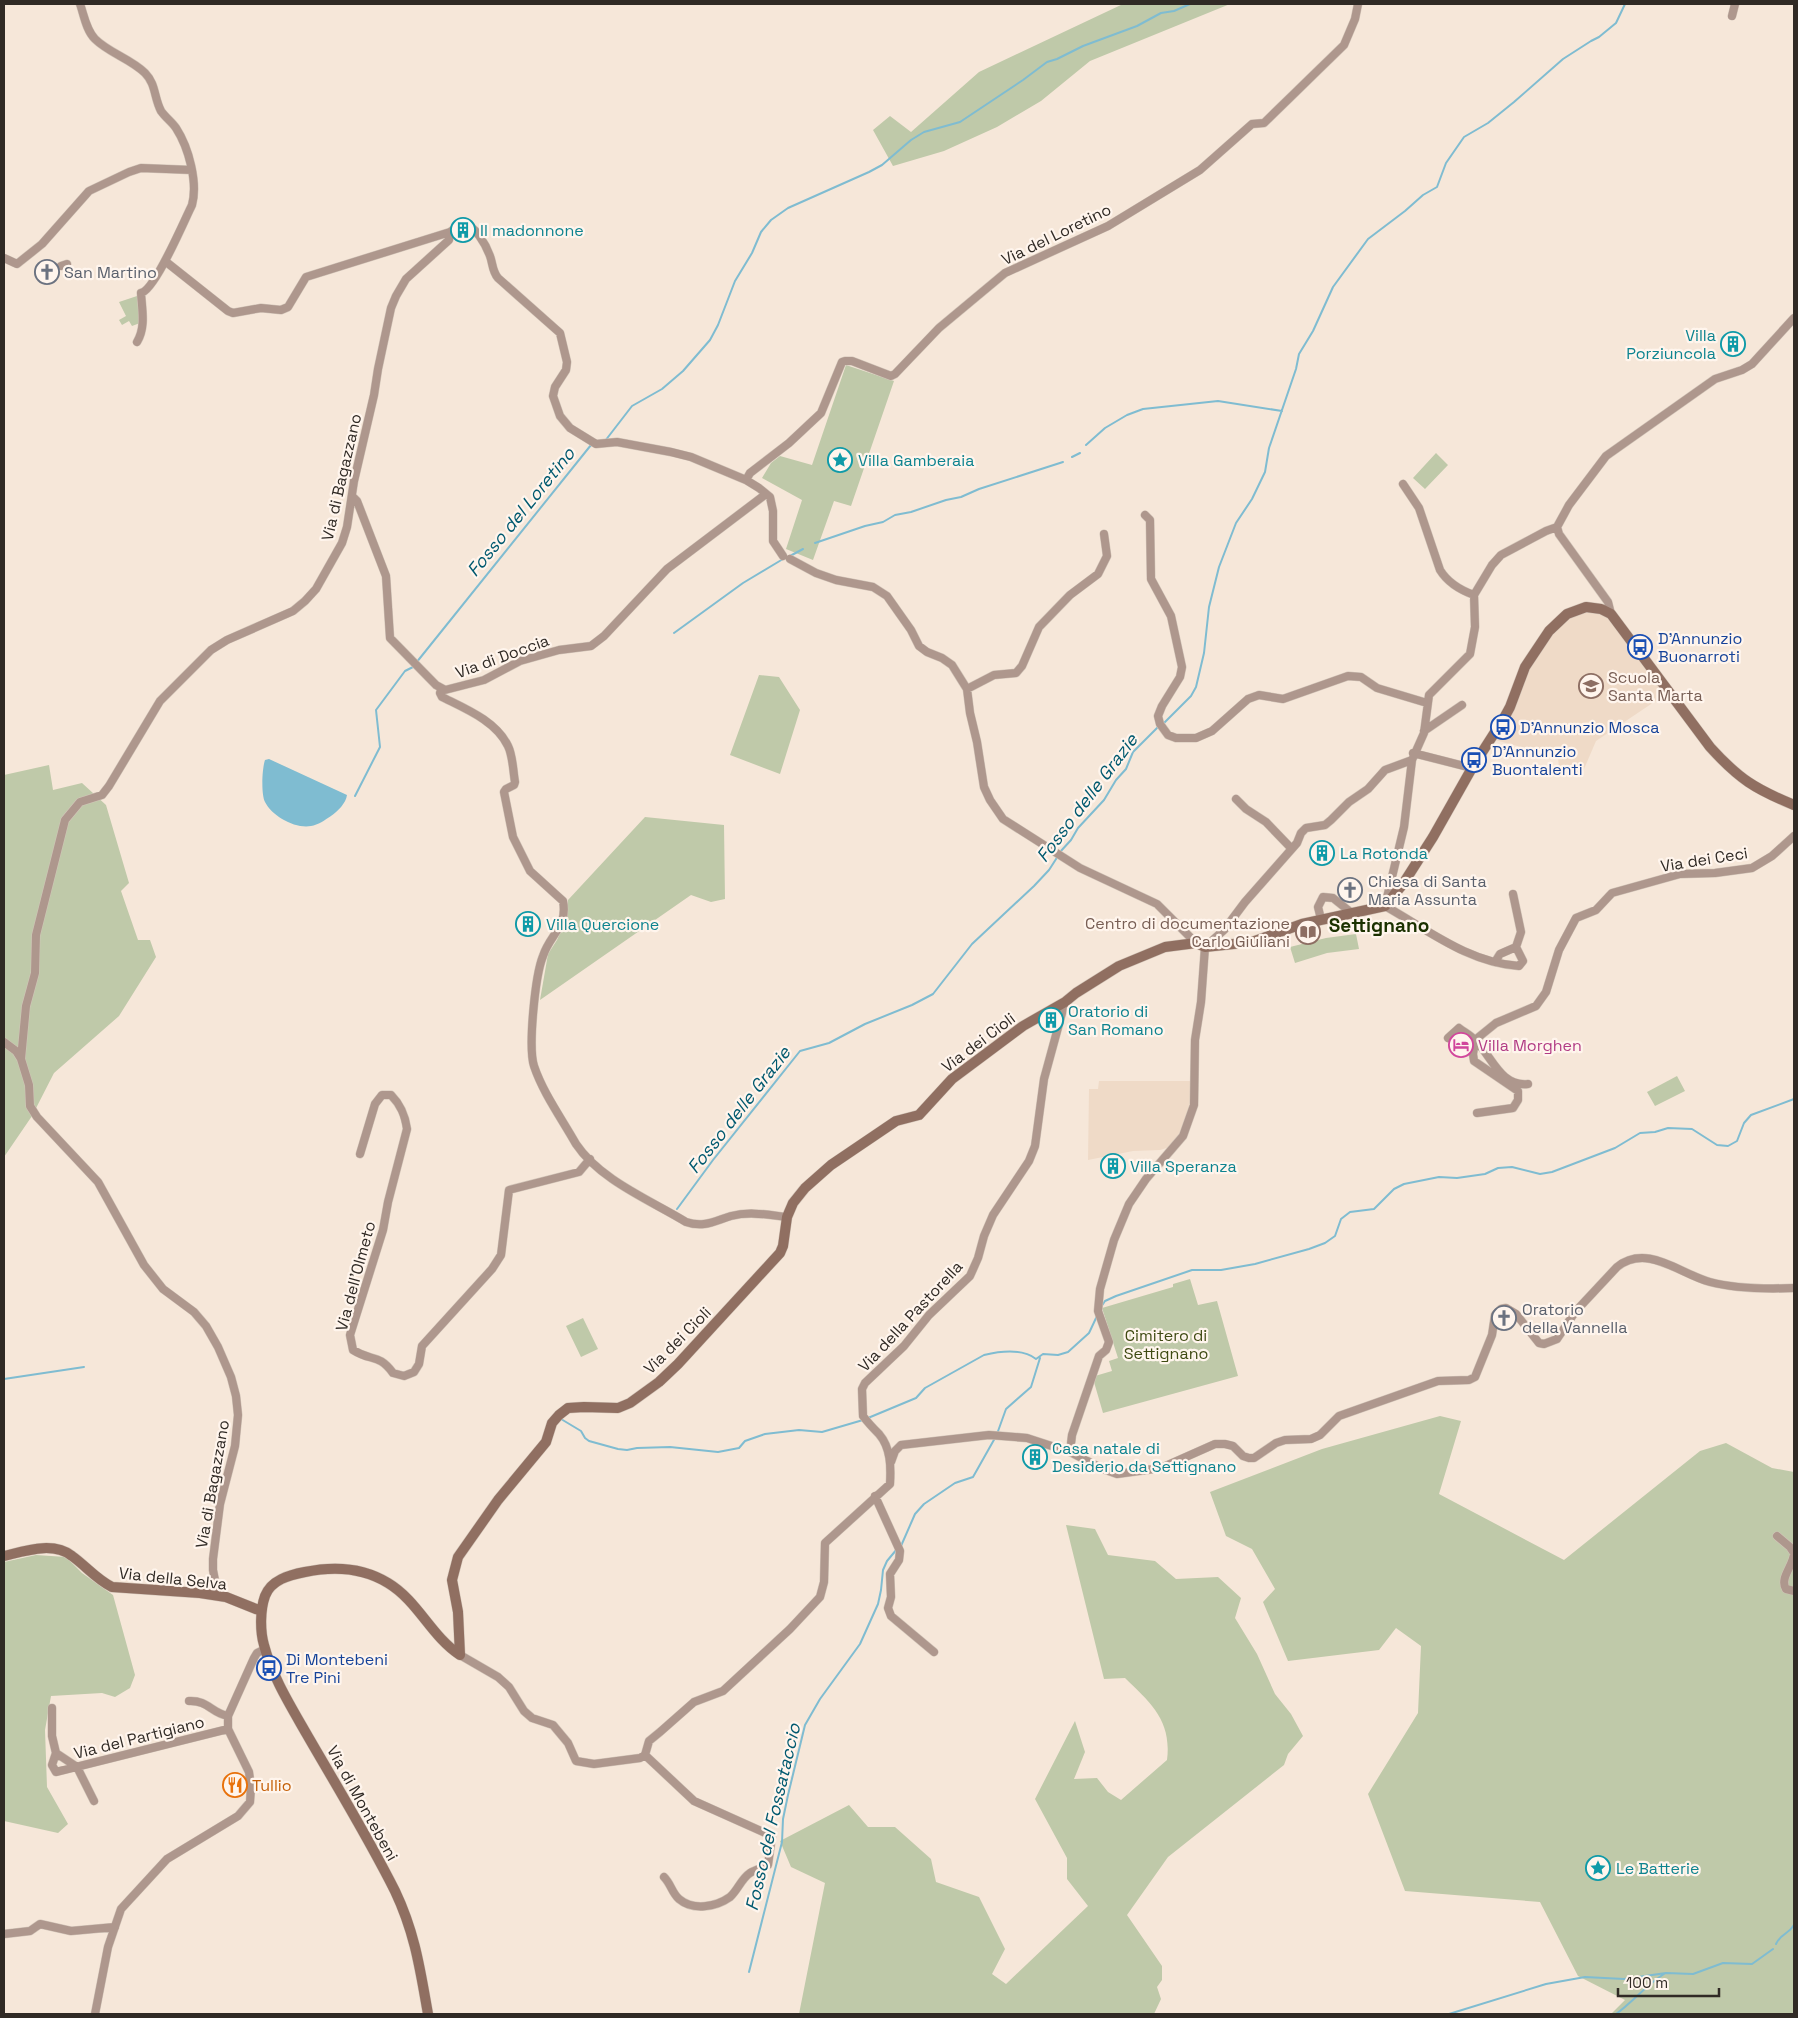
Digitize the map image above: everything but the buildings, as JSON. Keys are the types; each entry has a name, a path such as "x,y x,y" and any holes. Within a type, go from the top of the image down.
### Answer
{"street":[{"path":"80,4 88,29 94,38 138,67 152,80 161,110 176,127 192,170 194,197 192,205 150,287 146,292 141,293 143,327 137,342"},
{"name":"Via del Loretino","path":"746,480 750,473 789,443 821,413 842,362 845,360 852,361 891,376 895,374 939,328 1005,273 1108,226 1200,170 1252,124 1264,123 1344,45 1355,19 1358,4"},
{"path":"1732,16 1735,4"},
{"path":"6,257 17,264 42,244 89,191 129,172 141,168 192,170"},
{"path":"165,261 228,311 233,313 261,308 281,310 288,307 306,277 450,232 463,222 468,224 483,241 490,256 494,273 560,333 567,362 566,370 555,387 553,396 560,416 570,428 596,444 617,442 671,452 705,463 746,480 766,494 770,498 773,511 773,541 787,557 816,573 836,580 873,587 887,596 911,630 919,646 950,664 967,689 984,787 1003,819 1080,868 1157,904 1200,945 1201,1002 1195,1040 1194,1105 1183,1136 1146,1179 1129,1204 1114,1240 1100,1288 1098,1311 1109,1342 1106,1350 1099,1356 1072,1435 1070,1452"},
{"name":"Via di Bagazzano","path":"218,1596 213,1559 220,1504 235,1446 238,1415 236,1396 218,1347 206,1326 194,1312 162,1289 144,1265 98,1182 36,1117 30,1106 29,1085 21,1059 26,1006 35,973 36,935 65,820 80,802 102,795 160,701 211,650 227,640 293,611 305,602 316,589 342,543 391,308 406,280 449,240 450,232"},
{"path":"1385,906 1404,828 1412,757 1424,731 1427,703 1432,691 1470,654 1475,627 1474,596 1492,565 1502,556 1546,531 1557,527 1569,505 1606,456 1715,378 1742,370 1752,364 1794,318"},
{"path":"1403,484 1421,513 1440,570 1445,577 1461,590 1474,596"},
{"name":"Via di Doccia","path":"352,496 357,501 386,576 390,638 441,689 452,689 484,680 520,661 559,650 591,646 604,636 667,568 766,494"},
{"path":"1145,515 1150,520 1151,579 1166,603 1171,616 1182,667 1180,678 1162,706 1158,716 1161,726 1168,735 1176,738 1196,738 1212,731 1248,699 1259,695 1283,699 1348,676 1361,677 1377,688 1427,703"},
{"path":"1557,527 1559,534 1608,602 1611,614 1710,747 1741,778 1762,792 1794,805"},
{"path":"967,689 994,675 1016,672 1022,666 1039,627 1070,596 1098,574 1107,556 1104,534"},
{"path":"1385,906 1403,884 1433,837 1472,768 1510,707 1525,667 1549,631 1567,614 1586,607 1601,609 1611,614"},
{"path":"441,689 440,694 442,697 477,714 494,729 509,747 515,782 512,788 506,789 504,792 513,837 530,872 563,901 564,918 559,930 546,948 539,969 532,1046 533,1063 538,1076 576,1144 590,1159 618,1182 686,1222 695,1225 707,1225 732,1216 751,1213 787,1218"},
{"path":"1424,731 1462,705"},
{"path":"1200,945 1224,930 1245,902 1297,843 1301,833 1306,828 1325,825 1349,802 1368,788 1385,770 1412,757 1472,768"},
{"path":"1236,799 1246,809 1266,822 1291,848"},
{"name":"Via dei Ceci","path":"1475,1040 1496,1024 1536,1006 1546,992 1559,950 1576,918 1596,910 1612,893 1680,874 1715,873 1752,868 1772,856 1794,836"},
{"path":"1385,906 1444,942 1474,957 1504,965 1519,966 1523,961 1516,947 1521,932 1513,894"},
{"path":"1318,920 1318,907 1323,897 1333,898 1354,914"},
{"name":"Via dei Cioli","path":"460,1655 458,1612 452,1580 458,1557 498,1500 546,1442 552,1423 568,1408 618,1408 630,1403 659,1382 688,1355 714,1324 771,1265 783,1246 787,1218 793,1203 805,1188 831,1165 896,1121 919,1114 962,1071 1023,1026 1065,1002 1118,966 1165,948 1252,942 1318,920 1385,906"},
{"path":"1495,962 1500,954 1516,947"},
{"name":"Via della Pastorella","path":"645,1755 649,1742 660,1732 694,1702 723,1691 790,1629 820,1597 824,1582 825,1543 890,1484 890,1462 887,1449 880,1435 863,1416 862,1389 865,1383 904,1346 930,1316 970,1276 993,1215 1029,1161 1035,1146 1044,1079 1065,1002"},
{"path":"1448,1038 1459,1028 1475,1040 1505,1078 1517,1085 1528,1084"},
{"path":"1475,1040 1474,1061 1484,1070 1518,1091 1518,1100 1513,1108 1477,1113"},
{"path":"4,1042 16,1051 21,1059"},
{"name":"Via dell'Olmeto","path":"360,1154 374,1104 382,1095 391,1095 399,1103 405,1117 407,1129 388,1202 383,1230 350,1334 353,1350 363,1356 384,1361 393,1374 404,1376 414,1372 419,1364 422,1346 492,1269 500,1255 509,1190 579,1172 590,1159"},
{"path":"890,1462 895,1451 901,1446 989,1435 1027,1438 1070,1452 1103,1470 1117,1474 1161,1468 1216,1444 1233,1446 1244,1456 1254,1458 1276,1443 1285,1440 1311,1439 1320,1436 1339,1416 1438,1381 1469,1380 1475,1377 1492,1335 1495,1315 1501,1309 1506,1308 1516,1314 1539,1344 1553,1341 1561,1334 1575,1312 1624,1261 1634,1258 1650,1259 1670,1264 1710,1282 1760,1289 1794,1288"},
{"path":"875,1496 900,1551 899,1560 890,1574 891,1597 888,1608 891,1616 934,1652"},
{"path":"1777,1536 1794,1553 1792,1566 1783,1585 1786,1589 1794,1591"},
{"name":"Via della Selva","path":"4,1556 46,1548 61,1549 74,1557 100,1581 112,1587 218,1596 261,1611"},
{"path":"261,1611 265,1596 270,1587 279,1580 293,1574 332,1567 361,1570 389,1583 414,1605 437,1636 460,1655 498,1677 509,1687 524,1711 532,1718 553,1726 568,1744 576,1761 594,1764 640,1758 645,1755 694,1801 772,1836 768,1865 750,1873 729,1897 719,1902 707,1906 693,1906 680,1900 673,1893 669,1882 664,1877"},
{"name":"Via di Montebeni","path":"261,1611 265,1649 273,1672 382,1866 401,1905 418,1955 428,2014"},
{"path":"95,2014 108,1947 121,1909 167,1859 238,1816 250,1802 249,1772 228,1729 228,1716 257,1652 265,1649"},
{"path":"189,1701 200,1700 220,1715 228,1716"},
{"path":"52,1708 52,1736 56,1753 77,1767 94,1801"},
{"name":"Via del Partigiano","path":"56,1753 52,1765 56,1772 228,1729"},
{"path":"4,1934 30,1931 40,1924 71,1931 114,1926"}],"shaded area":[{"name":"Scuola Santa Marta","path":"1583,612 1597,613 1607,617 1666,694 1596,741 1581,776 1559,768 1558,757 1495,740 1513,712 1526,673 1554,632 1570,617"},
{"path":"1099,1081 1192,1081 1192,1099 1184,1128 1173,1146 1160,1150 1133,1151 1088,1160 1089,1089 1098,1089"}],"green space":[{"path":"1123,4 1230,4 1090,61 1041,101 997,127 944,151 893,166 873,130 890,116 911,132 979,72"},
{"path":"137,296 140,323 132,326 129,321 122,325 119,320 126,316 119,302"},
{"name":"Villa Gamberaia","path":"846,365 894,381 851,506 834,501 813,560 786,549 802,500 762,478 771,463 780,456 812,465"},
{"path":"1436,453 1448,465 1425,489 1413,478"},
{"path":"759,675 779,677 800,710 780,774 730,755"},
{"path":"49,765 53,790 82,783 106,805 129,883 121,891 138,940 150,940 156,957 119,1016 54,1073 32,1116 4,1157 4,775"},
{"path":"645,817 724,825 725,899 711,902 691,895 540,1000 548,954 557,940 567,917 568,900"},
{"path":"1356,934 1359,949 1327,953 1295,963 1290,947 1326,938"},
{"path":"1677,1076 1685,1091 1655,1106 1647,1092"},
{"name":"Cimitero di Settignano","path":"1190,1279 1198,1305 1217,1301 1238,1376 1103,1413 1094,1382 1095,1376 1112,1371 1109,1361 1118,1358 1102,1308 1173,1287 1173,1284"},
{"path":"583,1318 598,1349 581,1357 566,1326"},
{"path":"1440,1416 1461,1421 1439,1494 1564,1560 1700,1451 1726,1443 1772,1468 1794,1472 1794,2014 1611,2014 1625,2000 1578,1976 1540,1902 1405,1891 1368,1794 1418,1713 1421,1646 1396,1628 1379,1650 1288,1661 1263,1602 1275,1589 1252,1549 1226,1536 1210,1492 1322,1449"},
{"path":"1066,1525 1095,1529 1108,1555 1155,1561 1176,1579 1218,1577 1241,1598 1235,1618 1257,1654 1275,1694 1291,1714 1303,1736 1288,1754 1284,1765 1168,1857 1127,1915 1162,1966 1162,1980 1157,1987 1161,1999 1154,2014 799,2014 825,1883 791,1867 780,1841 849,1805 868,1827 895,1827 931,1859 936,1882 979,1897 1005,1949 992,1974 1006,1984 1088,1906 1067,1879 1067,1858 1035,1799 1075,1721 1085,1752 1074,1779 1097,1778 1108,1792 1121,1800 1167,1760 1168,1746 1163,1724 1158,1714 1143,1696 1125,1678 1104,1679"},
{"path":"36,1555 66,1557 82,1573 113,1595 135,1675 130,1688 115,1697 102,1693 51,1696 45,1730 47,1787 68,1824 58,1833 4,1821 4,1562"}],"water":[{"path":"269,759 347,795 345,801 334,814 314,825 298,825 278,817 265,802 262,788 265,760"}],"waterway":[{"name":"Fosso del Loretino","path":"605,441 632,406 662,389 683,371 710,340 718,325 735,281 752,253 761,232 771,220 788,208 882,165 911,140 924,132 960,122 1047,62 1137,26 1161,13 1174,11 1190,4"},
{"path":"1164,723 1191,696 1196,687 1204,653 1209,607 1219,567 1236,523 1252,499 1265,472 1269,448 1296,369 1299,354 1313,331 1333,287 1368,239 1423,195 1437,187 1446,163 1464,137 1488,123 1563,59 1599,37 1616,23 1625,4"},
{"path":"1086,445 1105,428 1127,415 1143,409 1218,401 1282,411"},
{"name":"Fosso del Loretino","path":"416,663 591,445"},
{"path":"1072,457 1080,453"},
{"path":"815,543 883,522 895,515 961,497 979,489 1063,462"},
{"path":"790,556 803,549"},
{"path":"674,633 743,583 783,559"},
{"path":"355,796 380,747 376,710 405,671 413,667"},
{"name":"Fosso delle Grazie","path":"1060,852 1071,840 1078,828 1104,800 1116,780 1126,769 1133,752 1158,727"},
{"name":"Fosso delle Grazie","path":"677,1209 713,1160 800,1051 829,1043 865,1024 912,1005 933,994 972,944 1034,886 1049,870 1058,856"},
{"path":"1101,1307 1105,1301 1116,1296 1192,1270 1221,1270 1255,1264 1325,1243 1335,1236 1341,1219 1350,1212 1374,1209 1394,1189 1404,1184 1439,1177 1457,1178 1485,1174 1498,1168 1512,1167 1540,1174 1552,1172 1615,1148 1640,1133 1655,1132 1668,1128 1692,1129 1717,1145 1728,1146 1737,1141 1744,1123 1751,1115 1794,1099"},
{"path":"868,1418 916,1398 925,1388 984,1355 1018,1352 1036,1359 1043,1354 1058,1355 1068,1352 1089,1333 1097,1316"},
{"name":"Fosso del Fossataccio","path":"997,1434 1006,1409 1031,1387 1040,1358"},
{"path":"4,1379 84,1367"},
{"path":"561,1419 581,1431 589,1441 618,1449 670,1447 718,1452 739,1448 745,1441 765,1434 799,1430 822,1432 863,1420"},
{"name":"Fosso del Fossataccio","path":"901,1546 915,1514 924,1504 955,1483 973,1477 995,1438"},
{"name":"Fosso del Fossataccio","path":"749,1972 782,1842 783,1819 805,1725 820,1699 860,1644 878,1604 883,1570 887,1561 897,1549"},
{"path":"1776,1944 1794,1925"},
{"path":"1449,2014 1546,1984 1585,1977 1624,1979 1666,1973 1693,1974 1723,1963 1752,1964 1773,1949"},
{"path":"1616,2014 1664,1974"}],"place":[{"name":"Il madonnone","path":"463,230"},
{"name":"San Martino","path":"47,272"},
{"name":"Villa Porziuncola","path":"1733,344"},
{"name":"Villa Gamberaia","path":"840,460"},
{"name":"D'Annunzio Buonarroti","path":"1640,647"},
{"name":"Scuola Santa Marta","path":"1591,686"},
{"name":"D'Annunzio Mosca","path":"1503,727"},
{"name":"D'Annunzio Buontalenti","path":"1474,760"},
{"name":"La Rotonda","path":"1322,853"},
{"name":"Chiesa di Santa Maria Assunta","path":"1350,890"},
{"name":"Villa Quercione","path":"528,924"},
{"name":"Centro di documentazione Carlo Giuliani","path":"1308,932"},
{"name":"Oratorio di San Romano","path":"1051,1020"},
{"name":"Villa Morghen","path":"1461,1045"},
{"name":"Villa Speranza","path":"1113,1166"},
{"name":"Oratorio della Vannella","path":"1504,1318"},
{"name":"Casa natale di Desiderio da Settignano","path":"1035,1457"},
{"name":"Di Montebeni Tre Pini","path":"269,1668"},
{"name":"Tullio","path":"235,1785"},
{"name":"Le Batterie","path":"1598,1868"}],"district":[{"name":"Settignano","path":"1379,925"}]}
